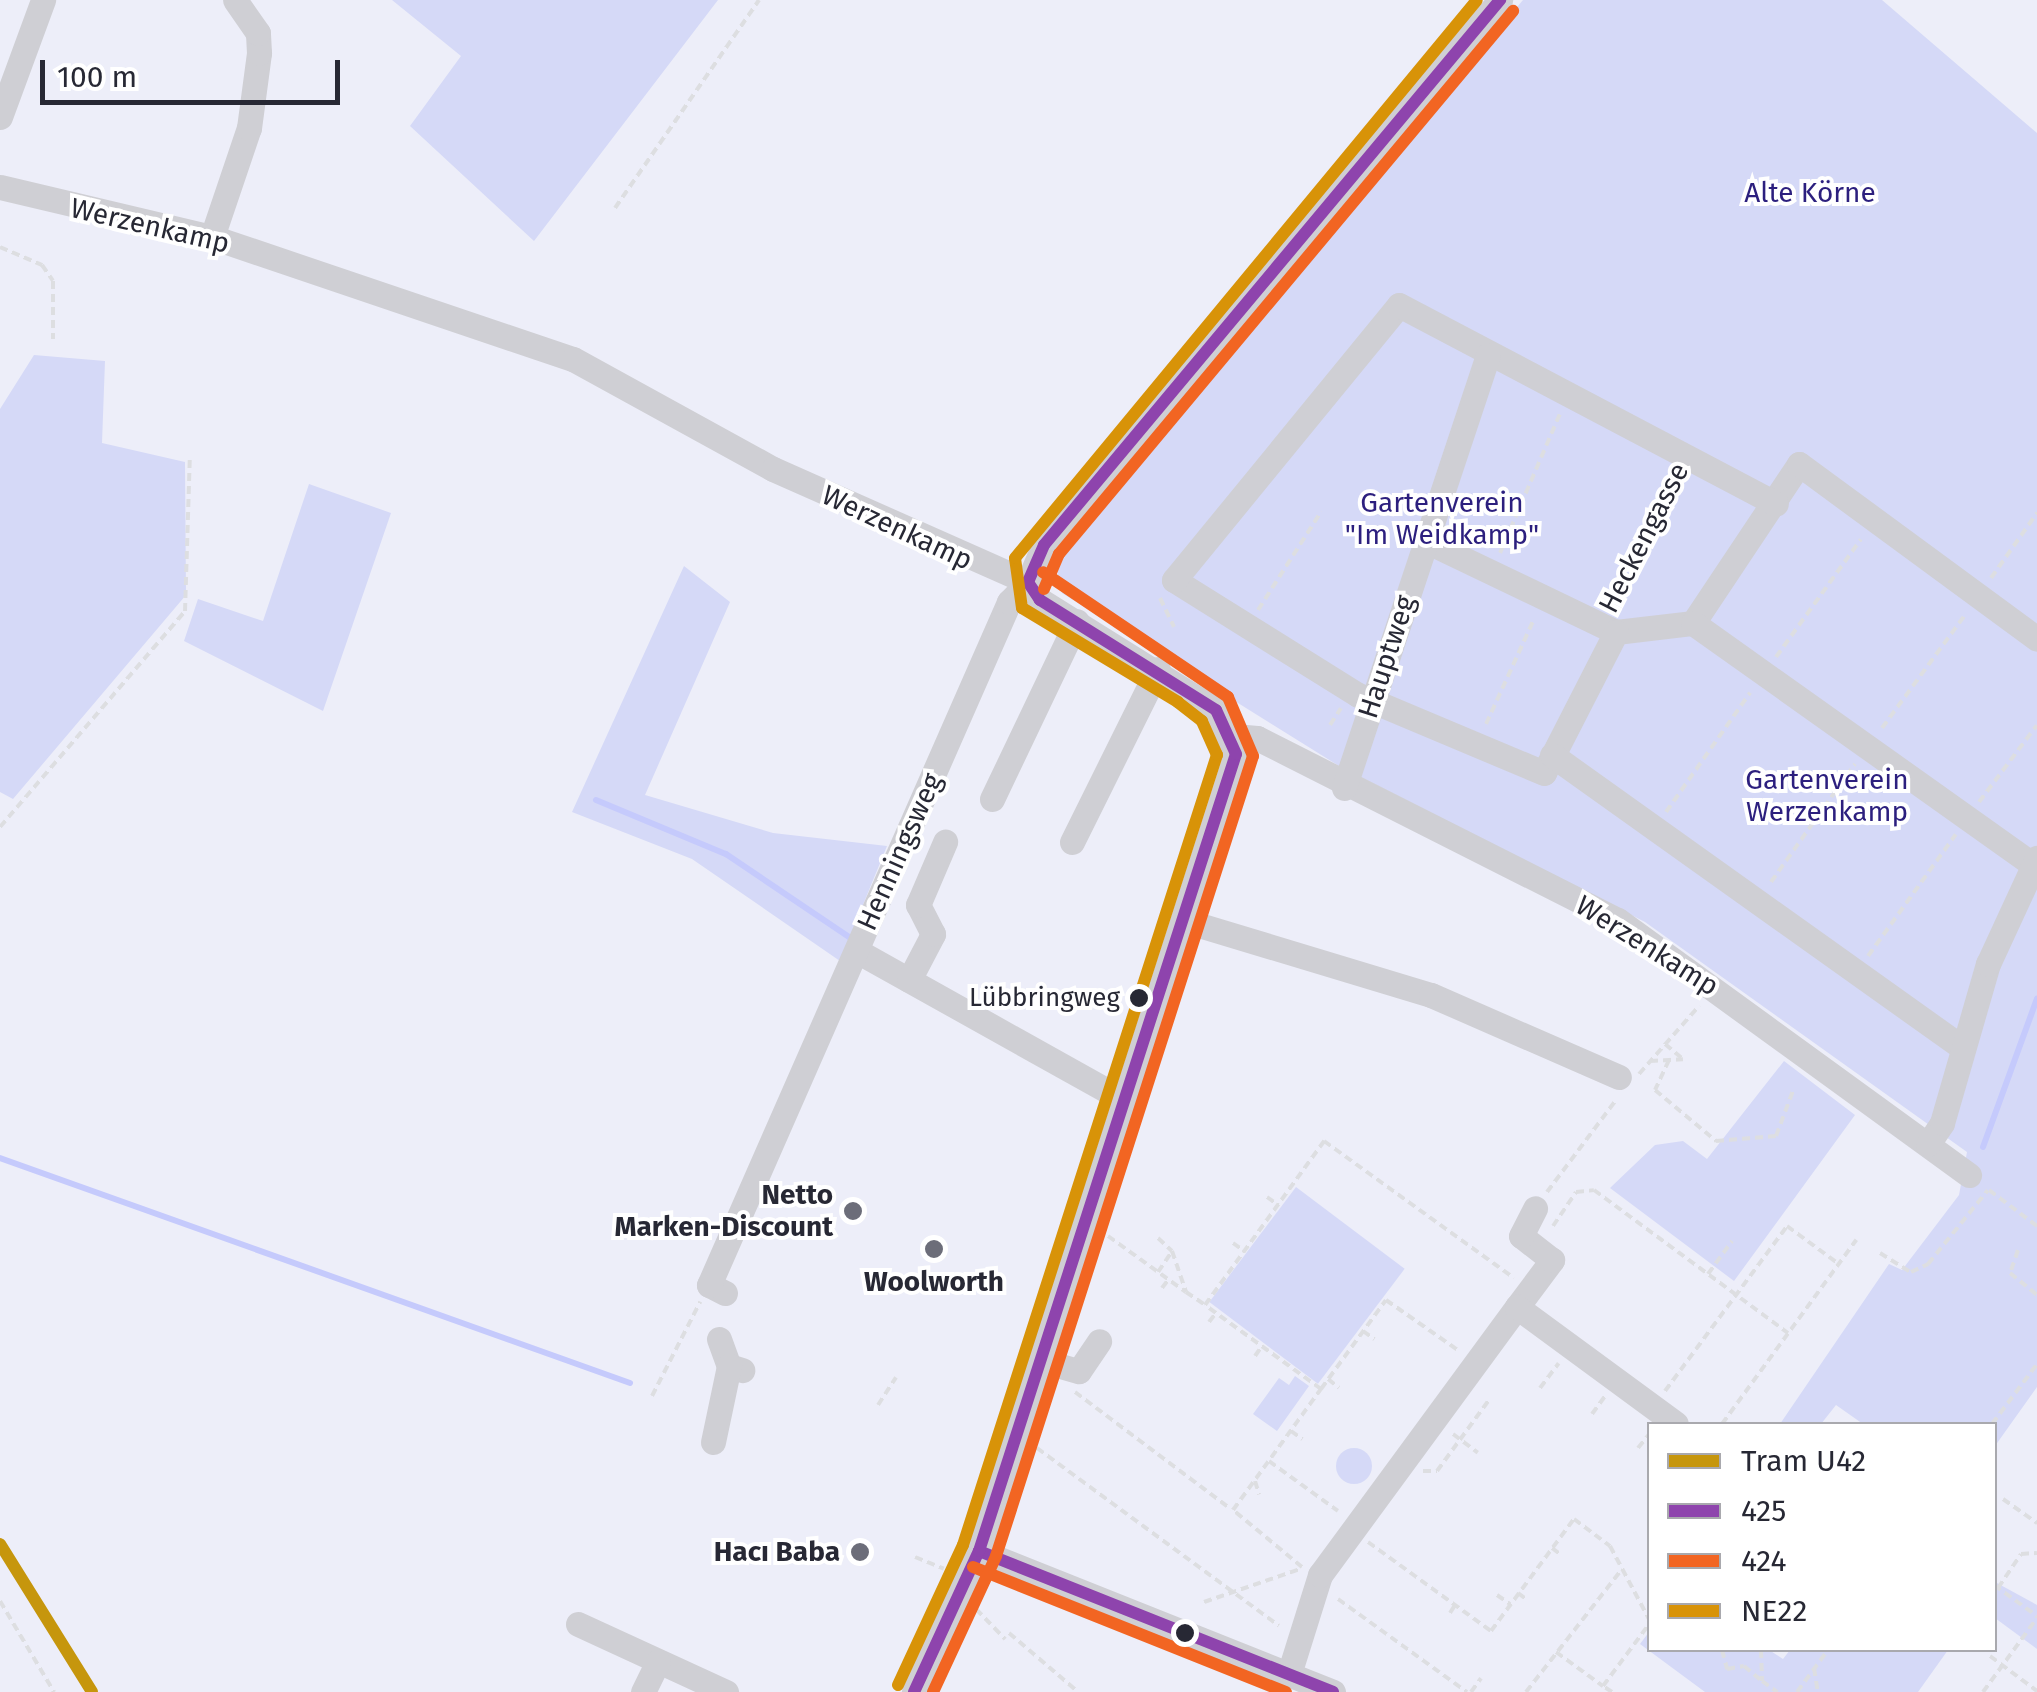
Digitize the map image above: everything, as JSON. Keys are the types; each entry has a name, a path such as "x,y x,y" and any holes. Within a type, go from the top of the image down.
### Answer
{"street":[{"path":"0,117 10,64 43,0"},
{"path":"212,236 249,128 259,53 258,33 235,0"},
{"name":"Henningsweg","path":"1129,1103 857,950 1009,602 1028,582 1044,545 1500,0"},
{"name":"Werzenkamp","path":"0,187 212,236 573,359 772,469 1028,582 1040,600 1158,668 1234,736 1258,738 1344,788 1618,920 1978,1182"},
{"path":"1608,628 1544,772 1372,702 1174,580 1399,305 1488,355 1688,452 1776,504"},
{"name":"Hauptweg","path":"1344,788 1488,355"},
{"path":"1693,623 1776,504 1799,464 2037,639"},
{"path":"1426,541 1608,628 1693,623 2035,861 1960,1046 1942,1123 1928,1144"},
{"path":"992,799 1078,621"},
{"path":"1072,842 1158,668"},
{"path":"914,1692 980,1551 1016,1440 1051,1370 1129,1103 1234,772 1234,736"},
{"path":"1552,755 1960,1046"},
{"path":"910,980 933,934 918,906 945,842"},
{"path":"1189,922 1431,995 1619,1077"},
{"path":"717,1289 743,1234 857,950"},
{"path":"1289,1674 1313,1578 1346,1521 1401,1462 1552,1260 1520,1236 1535,1208"},
{"path":"1517,1306 1651,1420"},
{"path":"713,1442 736,1368 719,1340"},
{"path":"1051,1370 1079,1370 1099,1341"},
{"path":"980,1551 1332,1692"},
{"path":"578,1624 726,1692"},
{"path":"643,1692 658,1661"}],"path":[{"path":"614,208 759,0"},
{"path":"0,247 42,265 53,281 53,339"},
{"path":"1492,571 1568,395"},
{"name":"Heckengasse","path":"1608,628 1688,452"},
{"path":"0,827 190,600 190,455"},
{"path":"1248,626 1321,512"},
{"path":"1756,902 2037,513"},
{"path":"1478,742 1544,597"},
{"path":"1856,972 2037,725"},
{"path":"1535,1208 1650,1062 1715,987"},
{"path":"1650,1062 1683,1058 1665,1044"},
{"path":"1669,1060 1655,1090 1716,1141 1776,1136 1794,1088"},
{"path":"1205,1305 1324,1141 1515,1278"},
{"path":"1880,1252 1911,1272 1928,1264 1978,1182 2037,1226"},
{"path":"1550,1230 1576,1192 1594,1190 1788,1334"},
{"path":"1266,1197 1278,1204"},
{"path":"1651,1420 1787,1226 1839,1264"},
{"path":"1108,1236 1321,1389"},
{"path":"1158,1238 1172,1252 1186,1292"},
{"path":"1723,1422 1856,1240"},
{"path":"1708,1274 1732,1242"},
{"path":"1233,1243 1244,1251"},
{"path":"1483,1255 1490,1246"},
{"path":"2018,1250 2010,1273 2037,1295"},
{"path":"1158,1272 1172,1252"},
{"path":"1162,1288 1168,1280"},
{"path":"652,1396 717,1289"},
{"path":"1233,1510 1386,1300 1459,1352"},
{"path":"1209,1322 1216,1313"},
{"path":"1363,1332 1374,1340"},
{"path":"1255,1356 1262,1346"},
{"path":"1540,1388 1558,1363"},
{"path":"1994,1422 2037,1364"},
{"path":"1051,1370 1233,1510 1313,1578 1469,1692 1481,1678"},
{"path":"878,1405 896,1377"},
{"path":"1328,1380 1339,1388"},
{"path":"1592,1414 1605,1396"},
{"path":"1401,1462 1437,1472 1489,1400"},
{"path":"1433,1420 1478,1453"},
{"path":"1638,1448 1647,1429"},
{"path":"1291,1431 1302,1439"},
{"path":"1016,1440 1297,1634"},
{"path":"1269,1461 1491,1630 1574,1519 1610,1546 1647,1616"},
{"path":"1254,1481 1259,1494"},
{"path":"2003,1499 2037,1523"},
{"path":"1552,1548 1560,1554"},
{"path":"1997,1585 2021,1554 2037,1554"},
{"path":"914,1557 944,1569"},
{"path":"1526,1692 1622,1569"},
{"path":"1404,1580 1410,1572"},
{"path":"1204,1602 1313,1578"},
{"path":"1983,1692 2037,1617 1997,1587"},
{"path":"1518,1593 1526,1600"},
{"path":"1498,1595 1510,1604"},
{"path":"0,1600 54,1692"},
{"path":"1450,1613 1456,1605"},
{"path":"972,1606 1078,1692"},
{"path":"1603,1686 1647,1626"},
{"path":"1556,1652 1612,1692"},
{"path":"1723,1652 1727,1669 1744,1666 1777,1692"},
{"path":"1760,1652 1762,1681"},
{"path":"1797,1692 1826,1652"},
{"path":"1990,1656 2037,1691"},
{"path":"1814,1668 1818,1692"}],"green space":[{"path":"392,0 718,0 534,241 410,126 461,56"},
{"path":"1523,0 1882,0 2037,133 2037,1387 1997,1443 1997,1422 1860,1422 1836,1405 1823,1422 1781,1422 1889,1264 1902,1270 1959,1195 1967,1152 1645,922 1339,766 1062,593 1055,560"},
{"path":"34,355 105,361 102,443 185,462 186,595 13,799 0,792 0,409"},
{"path":"309,484 391,513 323,711 184,641 198,599 263,621"},
{"path":"684,566 730,602 645,795 773,833 887,846 840,961 692,859 572,812"},
{"path":"1784,1061 1855,1115 1734,1281 1610,1188 1655,1145 1683,1141 1707,1159"},
{"path":"1296,1187 1405,1269 1318,1384 1209,1302"},
{"path":"1295,1376 1309,1386 1277,1431 1253,1414 1279,1378 1289,1385"},
{"path":"1354,1448 1366,1454 1372,1466 1366,1478 1354,1484 1342,1478 1336,1466 1342,1454"},
{"path":"1997,1583 2037,1605 2037,1649 1997,1619"},
{"path":"1651,1652 1772,1652 1783,1659 1788,1652 1947,1652 1918,1692 1705,1692"}],"waterway":[{"path":"596,800 726,854 852,939"},
{"path":"1983,1147 2037,999"},
{"path":"0,1158 630,1383"}],"tram line":[{"name":"U42","path":"0,1544 92,1692"}],"transit line":[{"name":"NE22","path":"898,1685 963,1545 1217,755 1202,721 1178,702 1022,608 1015,558 1477,0"},
{"name":"425","path":"1028,582 1044,545 1500,0"},
{"name":"424","path":"1044,589 1059,554 1513,11"},
{"name":"424","path":"933,1692 996,1556 1253,756 1228,697 1043,572"},
{"name":"425","path":"914,1692 979,1551 1236,754 1216,710 1040,600 1028,582"},
{"name":"425","path":"979,1551 1333,1692"},
{"name":"424","path":"973,1567 1286,1692"}],"place":[{"name":"Lübbringweg","path":"1139,998"},
{"name":"Netto Marken-Discount","path":"853,1211"},
{"name":"Woolworth","path":"934,1249"},
{"name":"Hacı Baba","path":"860,1552"}],"park label":[{"name":"Alte Körne","path":"1810,193"},
{"name":"Gartenverein \"Im Weidkamp\"","path":"1442,519"},
{"name":"Gartenverein Werzenkamp","path":"1827,796"}]}
